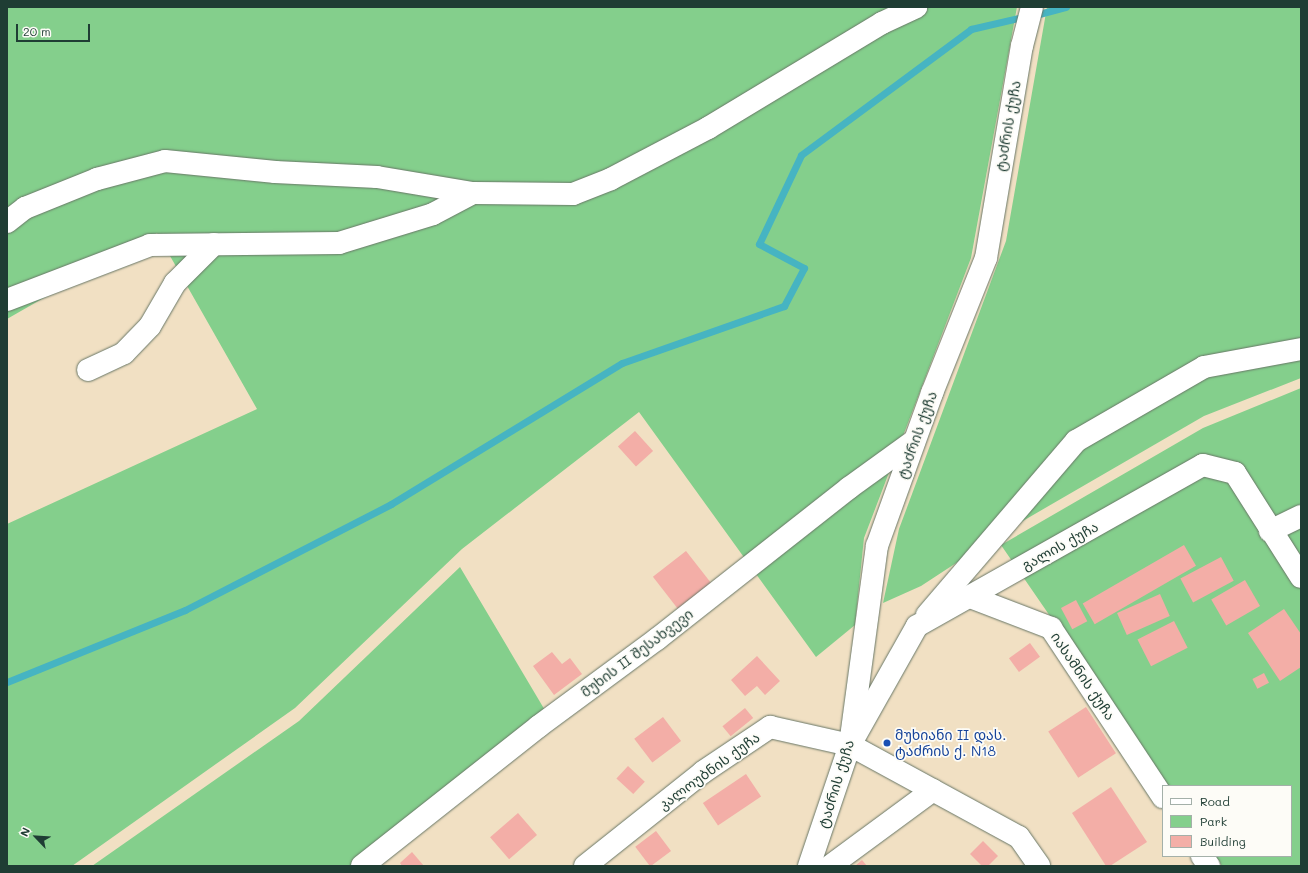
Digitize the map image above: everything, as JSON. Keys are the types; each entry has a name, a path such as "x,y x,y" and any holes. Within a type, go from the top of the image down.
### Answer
{"street":[{"path":"7,222 26,208 97,179 165,161 275,172 377,177 473,193 573,194 611,179 708,128 882,23 917,7"},
{"name":"ტაძრის ქუჩა","path":"809,866 850,745 877,546 914,441 986,258 1022,46 1032,7"},
{"path":"7,300 150,244 339,243 433,214 473,193"},
{"path":"88,370 124,353 150,326 175,283 214,244"},
{"path":"850,745 917,626 1076,441 1204,367 1301,349"},
{"name":"მუხის II შესახვევი","path":"362,866 539,726 657,640 848,488 914,441"},
{"name":"გალის ქუჩა","path":"917,626 1203,465 1235,473 1270,531 1301,577"},
{"path":"1270,531 1301,516"},
{"name":"იასამნის ქუჩა","path":"970,597 1051,628 1162,795"},
{"name":"კალოუბნის ქუჩა","path":"585,866 703,772 770,727 850,745 933,790"},
{"path":"830,866 933,790 1019,837 1039,866"},
{"path":"1203,857 1209,866"}],"green space":[{"path":"7,7 1017,7 971,258 864,538 855,625 816,657 639,412 462,549 295,708 72,866 7,866 7,524 257,409 157,233 7,319"},
{"path":"1047,7 1301,7 1301,378 1204,416 1002,533 921,586 883,603 899,529 1006,241"},
{"path":"1301,388 1301,866 1222,866 1216,857 1292,857 1292,785 1166,785 1001,545 1203,428"},
{"path":"460,567 546,712 351,866 92,866 299,721"}],"building":[{"path":"635,431 653,451 636,466 618,446"},
{"path":"1184,545 1196,566 1095,624 1083,604"},
{"path":"686,551 712,584 679,610 653,577"},
{"path":"1221,557 1234,581 1193,602 1180,579"},
{"path":"1245,580 1260,606 1226,625 1211,600"},
{"path":"1160,594 1170,616 1127,635 1117,613"},
{"path":"1076,600 1087,621 1072,629 1061,608"},
{"path":"1284,609 1301,634 1301,667 1280,681 1248,633"},
{"path":"1174,621 1188,648 1151,666 1137,640"},
{"path":"1030,643 1040,657 1019,672 1009,658"},
{"path":"552,652 562,664 570,658 582,674 554,695 533,666"},
{"path":"757,656 780,681 765,695 757,686 745,696 731,680"},
{"path":"1264,673 1269,683 1257,689 1252,679"},
{"path":"1086,707 1116,753 1078,778 1048,732"},
{"path":"745,708 753,718 731,736 722,726"},
{"path":"663,717 681,741 652,763 634,739"},
{"path":"628,766 645,782 633,794 616,778"},
{"path":"746,774 761,796 718,825 703,803"},
{"path":"1111,787 1147,842 1110,866 1106,866 1072,813"},
{"path":"518,813 537,835 509,859 490,837"},
{"path":"656,831 671,851 650,866 635,847"},
{"path":"983,841 998,856 988,866 982,866 970,854"},
{"path":"412,852 424,866 402,866 400,863"},
{"path":"862,860 867,866 855,866"}],"waterway":[{"path":"1039,14 1066,7"},
{"path":"7,682 185,610 391,504 622,363 784,306 804,268 759,244 801,155 971,29 1018,18"}],"place":[{"name":"მუხიანი II დას. ტაძრის ქ. N18","path":"887,743"}]}
